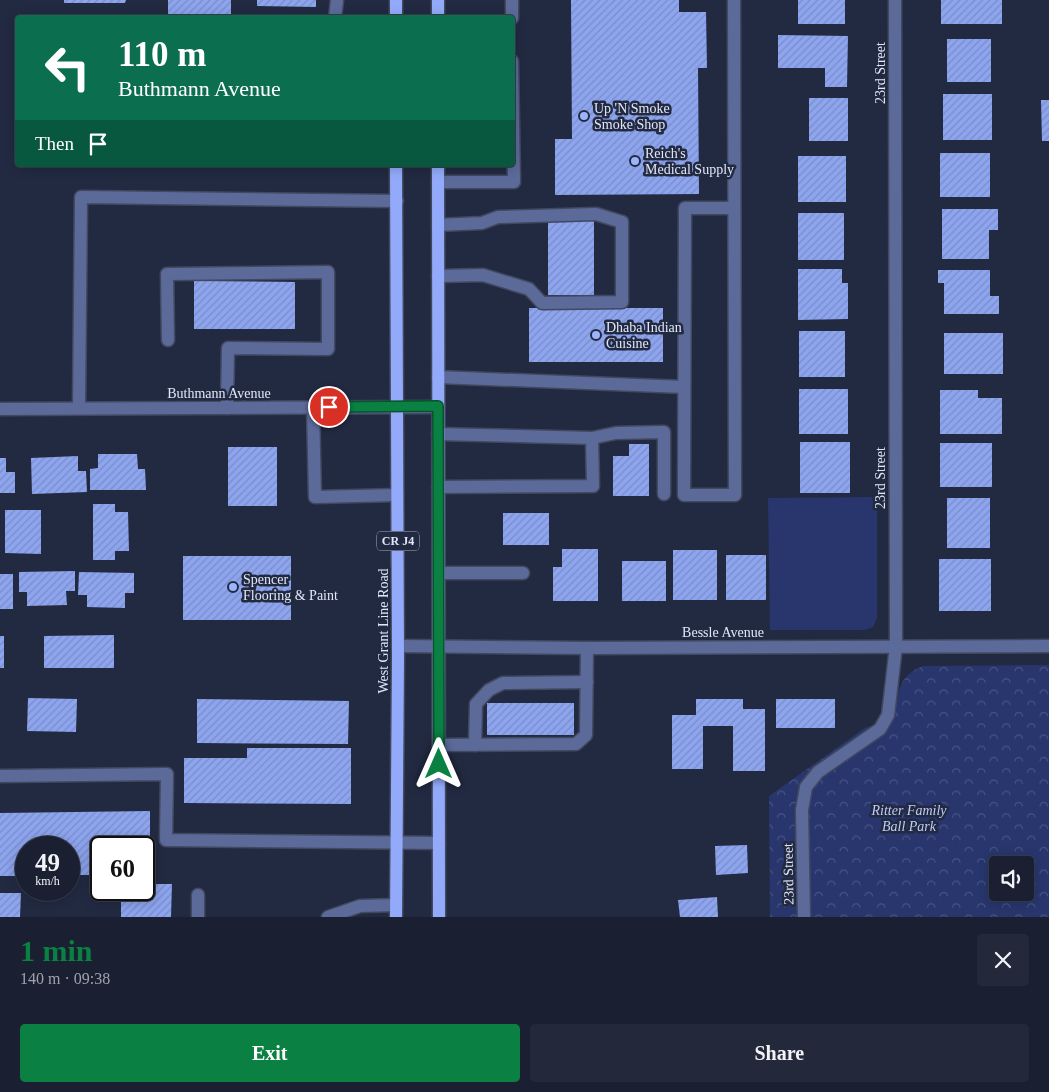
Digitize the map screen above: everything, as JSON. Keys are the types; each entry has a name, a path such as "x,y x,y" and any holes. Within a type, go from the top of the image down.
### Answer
{"main road":[{"path":"396,0 396,15"},
{"path":"438,0 438,15"},
{"name":"West Grant Line Road","path":"396,167 398,646 396,911"},
{"name":"CR J4","path":"438,167 439,917"}],"street":[{"path":"335,15 337,0"},
{"path":"512,0 512,15"},
{"path":"734,0 735,495 684,495 685,208 734,208"},
{"name":"23rd Street","path":"804,917 802,810 806,787 818,772 880,729 888,715 896,646 895,0"},
{"path":"438,182 514,182 514,167"},
{"path":"79,408 81,197 397,201"},
{"path":"438,225 482,224 498,217 596,214 622,222 622,302 542,303 529,289 483,275 438,276"},
{"path":"168,340 168,274 328,272 328,349 228,348 227,408"},
{"path":"438,377 684,387"},
{"name":"Buthmann Avenue","path":"0,409 438,406"},
{"path":"312,407 316,497 397,495"},
{"path":"438,434 592,438 616,432 664,432 664,494"},
{"path":"438,486 593,486 592,438"},
{"path":"439,573 523,573"},
{"name":"Bessle Avenue","path":"398,646 587,648 1049,646"},
{"path":"439,745 576,744 586,736 587,648"},
{"path":"475,745 476,704 489,690 503,683 587,682"},
{"path":"0,776 167,774 166,840 439,843"},
{"path":"198,895 198,917"},
{"path":"328,917 360,906 396,911"}],"green space":[{"path":"877,497 877,618 873,627 864,630 770,630 768,498"},
{"name":"Ritter Family Ball Park","path":"1049,665 1049,917 770,917 769,796 865,728 894,719 900,687 914,670 923,666"}],"building":[{"path":"64,0 126,0 125,3 64,3"},
{"path":"168,0 231,0 231,15 168,15"},
{"path":"257,0 316,0 316,7 257,6"},
{"path":"571,0 679,0 679,12 706,12 707,68 698,68 699,194 555,195 555,139 572,139"},
{"path":"798,0 845,0 845,24 798,24"},
{"path":"941,0 1002,0 1002,24 941,24"},
{"path":"778,35 848,36 847,87 825,87 825,68 778,68"},
{"path":"947,39 991,39 991,82 947,82"},
{"path":"943,94 992,94 992,140 943,140"},
{"path":"809,98 848,98 848,141 809,141"},
{"path":"1041,100 1049,100 1049,141 1042,141"},
{"path":"940,153 990,153 990,197 940,197"},
{"path":"798,156 846,156 846,202 798,202"},
{"path":"942,209 998,209 998,230 989,230 989,259 942,259"},
{"path":"798,213 844,213 844,260 798,260"},
{"path":"548,220 594,220 594,295 548,295"},
{"path":"798,269 842,269 842,283 848,283 848,319 798,320"},
{"path":"938,270 990,270 990,296 999,296 999,314 944,314 944,283 938,283"},
{"path":"194,281 295,282 295,329 194,329"},
{"name":"Dhaba Indian Cuisine","path":"529,308 663,308 663,362 529,362"},
{"path":"799,331 845,331 845,377 799,377"},
{"path":"944,333 1003,333 1003,374 944,374"},
{"path":"799,389 848,389 848,434 799,434"},
{"path":"940,390 978,390 978,398 1002,398 1002,434 940,434"},
{"path":"800,442 850,442 850,493 800,493"},
{"path":"940,443 992,443 992,487 940,487"},
{"path":"629,444 649,444 649,496 613,496 613,456 629,456"},
{"path":"228,447 277,447 277,506 228,506"},
{"path":"98,454 137,454 138,469 145,469 146,490 90,490 90,469 98,468"},
{"path":"78,456 78,471 86,471 87,492 32,494 31,458"},
{"path":"0,458 6,458 6,472 15,472 15,493 0,493"},
{"path":"947,498 990,498 990,548 947,548"},
{"path":"93,504 115,504 115,512 128,512 129,551 115,551 115,560 93,560"},
{"path":"5,510 41,510 41,554 5,553"},
{"path":"503,513 549,513 549,545 503,545"},
{"path":"562,549 598,549 598,601 553,601 553,567 562,567"},
{"path":"673,550 717,550 717,600 673,600"},
{"path":"726,555 766,555 766,600 726,600"},
{"path":"183,556 291,556 291,620 183,620"},
{"path":"939,559 991,559 991,611 939,611"},
{"path":"622,561 666,561 666,601 622,601"},
{"path":"75,571 75,591 66,591 67,605 27,606 27,592 19,592 19,572"},
{"path":"79,572 134,573 134,593 125,593 125,608 87,607 87,595 78,595"},
{"path":"0,574 13,574 13,609 0,609"},
{"path":"114,635 114,668 44,668 44,636"},
{"path":"0,636 4,636 4,668 0,668"},
{"path":"28,698 77,699 76,732 27,731"},
{"path":"197,699 349,701 348,744 197,743"},
{"path":"696,699 743,699 743,709 765,709 765,771 733,771 733,726 703,726 703,769 672,769 672,715 696,715"},
{"path":"776,699 835,699 835,728 776,728"},
{"path":"487,703 574,703 574,735 487,735"},
{"path":"247,748 351,748 351,804 184,803 184,758 247,758"},
{"path":"150,811 150,836 90,836 90,875 80,875 80,836 15,836 15,876 0,876 0,813"},
{"path":"747,845 748,873 716,875 715,846"},
{"path":"155,884 172,884 171,917 121,917 121,901 155,901"},
{"path":"0,893 15,893 15,901 21,901 20,917 0,917"},
{"path":"717,897 718,917 680,917 678,900"}],"place":[{"name":"Up 'N Smoke Smoke Shop","path":"584,116"},
{"name":"Reich's Medical Supply","path":"635,161"},
{"name":"Dhaba Indian Cuisine","path":"596,335"},
{"name":"Spencer Flooring & Paint","path":"233,587"}],"route":[{"path":"329,407 438,406 439,764"}]}
